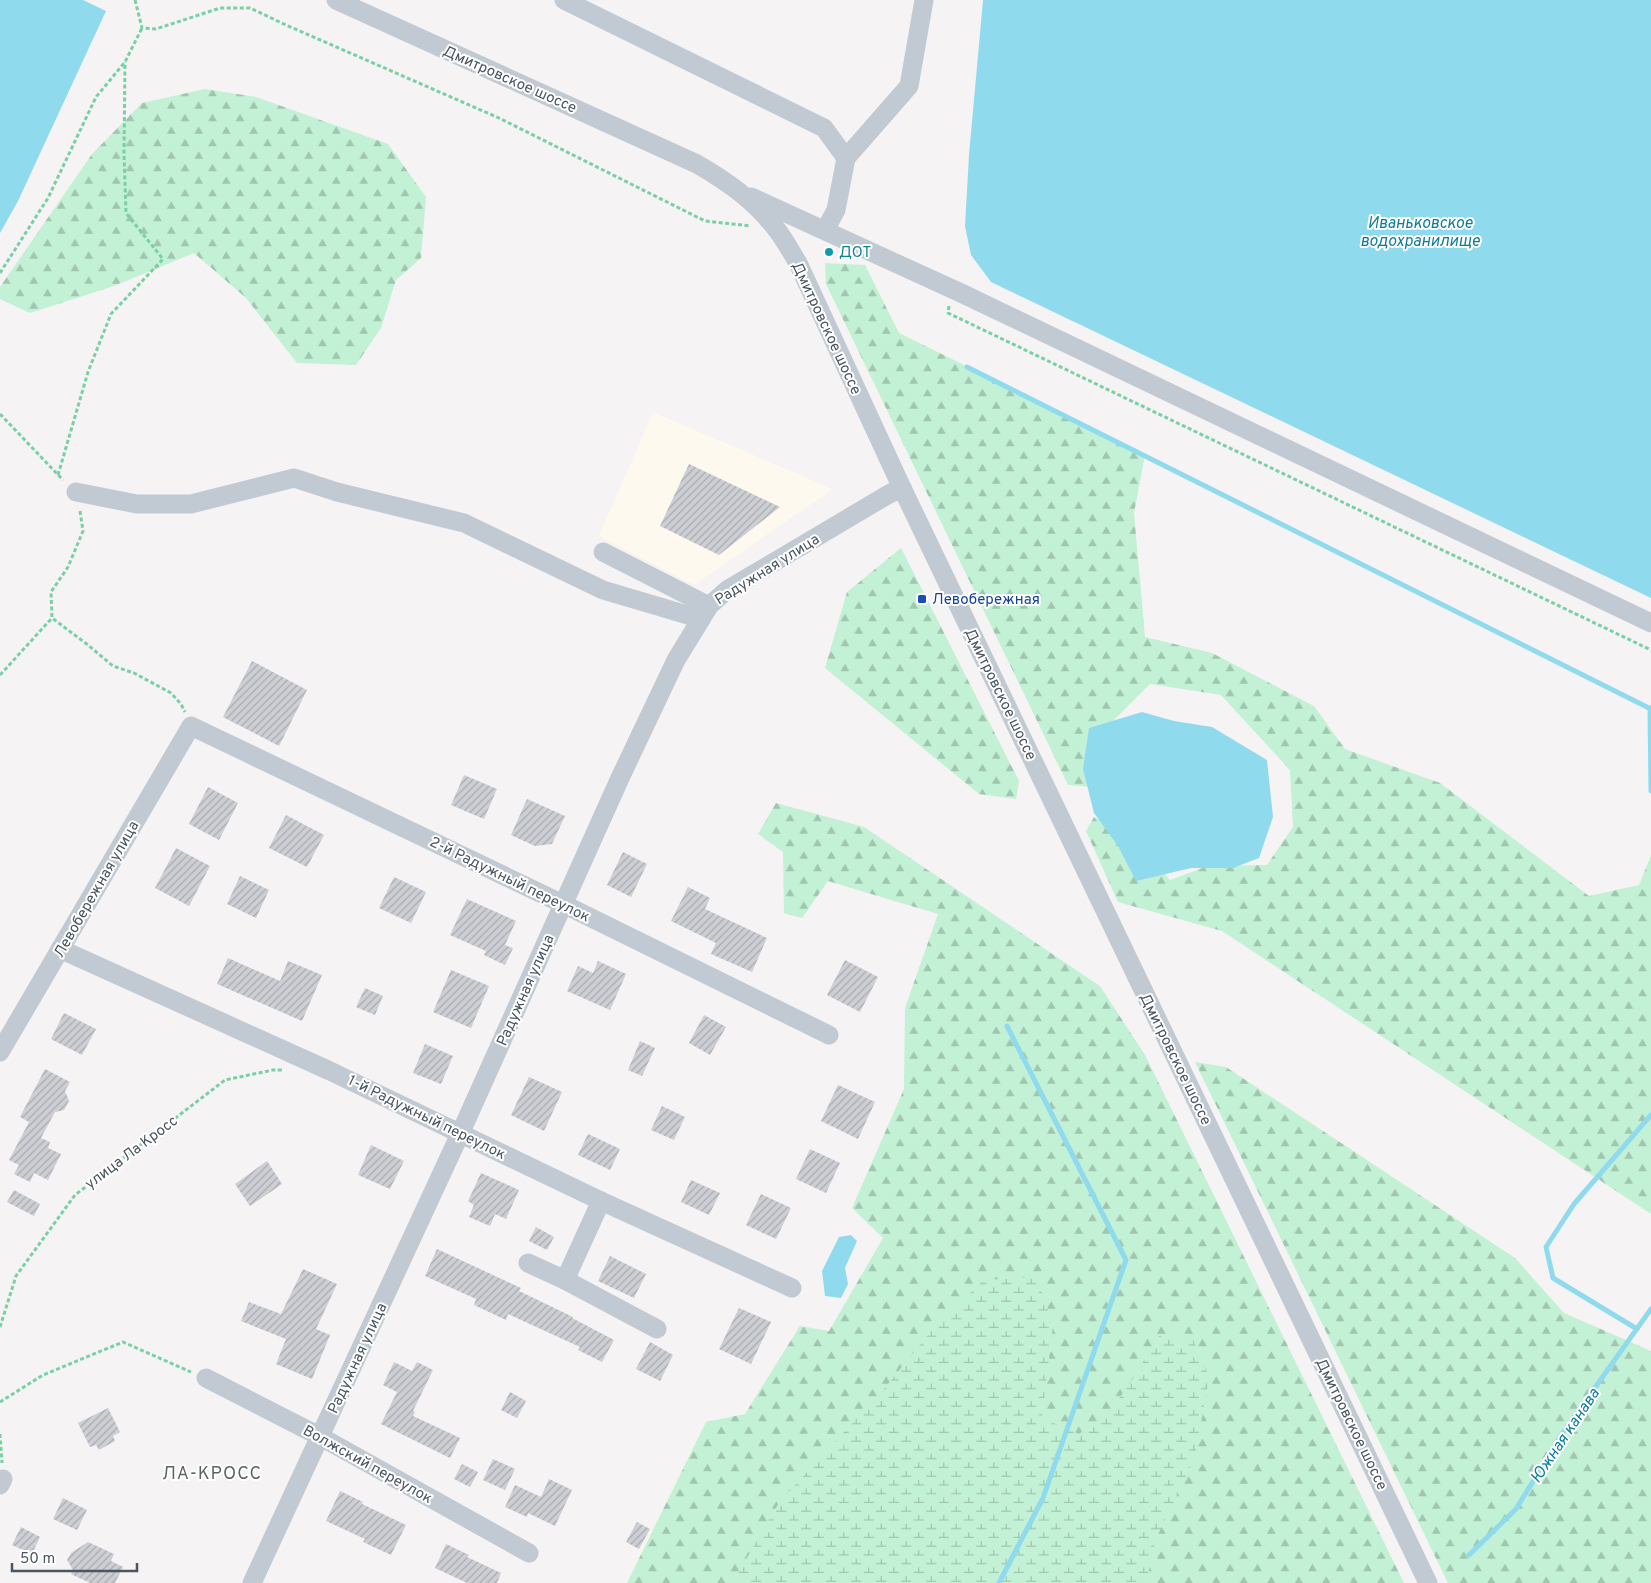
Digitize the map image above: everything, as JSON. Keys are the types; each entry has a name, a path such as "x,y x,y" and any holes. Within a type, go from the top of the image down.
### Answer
{"street":[{"name":"Дмитровское шоссе","path":"336,0 696,164 742,192 777,230 798,263 902,488 1428,1583"},
{"path":"564,0 824,128 846,158"},
{"path":"825,230 836,210 846,158 908,86 924,0"},
{"path":"742,192 952,289 1651,623"},
{"path":"76,492 137,504 191,504 294,478 337,492 464,523 603,590 705,612"},
{"name":"Радужная улица","path":"252,1583 460,1134 563,904 676,660 705,612 727,590 902,488"},
{"path":"603,552 705,612"},
{"name":"2-й Радужный переулок","path":"191,726 829,1034"},
{"name":"Левобережная улица","path":"0,1052 191,726"},
{"name":"1-й Радужный переулок","path":"60,948 330,1071 601,1201 792,1288"},
{"path":"565,1280 601,1201"},
{"path":"528,1263 565,1280 656,1330"},
{"name":"Волжский переулок","path":"206,1378 320,1437 529,1552"}],"path":[{"path":"0,273 48,198 96,97 125,62 142,28 135,0"},
{"path":"142,28 156,29 220,8 250,8 499,118 705,221 751,226"},
{"path":"58,475 88,372 111,314 163,259 126,213 124,154 125,62"},
{"path":"952,289 948,313 1651,650"},
{"path":"0,414 76,492 83,531 68,567 51,592 52,618 0,675"},
{"path":"52,618 113,666 134,673 171,693 181,704 191,726"},
{"name":"улица Ла Кросс","path":"0,1327 16,1276 75,1195 225,1080 273,1070 292,1070"},
{"path":"0,1402 43,1375 123,1342 206,1378"},
{"path":"0,1434 2,1482"}],"shaded area":[{"path":"653,412 833,489 694,585 599,536"}],"green space":[{"path":"205,89 256,97 388,144 426,197 421,258 396,280 381,328 356,365 297,363 246,298 194,253 114,286 30,313 0,299 0,287 92,154 142,103"},
{"path":"825,263 865,265 899,333 1145,454 1134,513 1145,637 1212,653 1314,706 1345,749 1440,783 1589,896 1639,885 1651,855 1651,1214 1222,931 1118,902 1086,831 1094,817 1130,834 1170,880 1208,866 1267,865 1293,827 1290,770 1221,695 1150,684 1087,747 1093,787 1068,785 826,284"},
{"path":"901,548 1019,781 1016,799 979,794 825,668 847,592"},
{"path":"776,803 864,827 1100,986 1145,1055 1404,1583 627,1583 706,1422 745,1414 800,1326 829,1331 883,1238 852,1208 904,1089 905,1008 938,914 828,881 802,918 784,913 783,852 758,834"},
{"path":"1195,1062 1226,1067 1515,1258 1564,1313 1651,1351 1651,1583 1448,1583"},
{"path":"1037,1277 1053,1325 1042,1418 1079,1434 1108,1414 1159,1336 1193,1339 1209,1378 1195,1457 1156,1539 1146,1583 737,1583 735,1578 780,1501 883,1390 937,1324 984,1280"}],"water":[{"path":"0,0 83,0 106,11 18,201 0,233"},
{"name":"Иваньковское водохранилище","path":"983,0 1651,0 1651,598 991,282 971,255 965,226 969,155"},
{"path":"1142,712 1174,721 1212,727 1267,760 1273,817 1259,858 1233,868 1191,868 1136,881 1118,846 1094,813 1083,769 1089,728"},
{"path":"851,1235 857,1241 845,1268 848,1284 841,1298 825,1296 822,1271 839,1237"}],"building":[{"path":"689,464 780,507 719,555 660,526"},
{"path":"252,661 307,690 279,746 223,717"},
{"path":"464,775 497,789 484,819 451,805"},
{"path":"208,787 238,803 219,840 189,824"},
{"path":"527,799 565,816 552,844 535,846 511,835"},
{"path":"286,815 324,835 307,867 269,848"},
{"path":"176,848 210,866 189,906 155,888"},
{"path":"623,852 647,864 631,897 607,885"},
{"path":"240,876 269,890 256,918 227,904"},
{"path":"394,877 426,892 411,923 379,908"},
{"path":"688,887 710,898 705,909 767,938 752,972 711,954 716,943 671,921"},
{"path":"467,899 516,921 505,945 513,948 505,965 484,955 486,951 450,935"},
{"path":"228,958 280,981 288,961 322,975 302,1021 217,984"},
{"path":"845,960 878,977 860,1012 827,995"},
{"path":"598,961 626,974 610,1010 567,991 578,966 593,973"},
{"path":"451,970 489,986 471,1028 433,1012"},
{"path":"365,988 383,996 375,1015 356,1007"},
{"path":"64,1013 96,1029 82,1055 51,1039"},
{"path":"704,1015 726,1027 710,1055 689,1043"},
{"path":"640,1041 655,1048 642,1076 628,1070"},
{"path":"425,1044 453,1056 441,1084 413,1073"},
{"path":"45,1069 70,1082 65,1091 69,1101 64,1110 55,1112 41,1138 50,1142 48,1148 61,1154 48,1180 34,1173 30,1182 14,1174 19,1165 9,1160 29,1122 20,1117"},
{"path":"529,1077 562,1092 544,1131 511,1115"},
{"path":"838,1085 875,1102 858,1139 821,1121"},
{"path":"662,1106 685,1117 674,1140 651,1130"},
{"path":"588,1134 620,1149 610,1170 578,1155"},
{"path":"371,1145 404,1161 390,1189 358,1175"},
{"path":"810,1149 840,1163 826,1193 796,1179"},
{"path":"267,1161 282,1184 250,1206 235,1184"},
{"path":"481,1173 519,1190 506,1219 495,1214 490,1226 469,1217 474,1205 468,1201"},
{"path":"691,1180 720,1193 709,1215 681,1202"},
{"path":"14,1190 40,1204 34,1216 7,1202"},
{"path":"761,1194 791,1208 776,1239 746,1225"},
{"path":"536,1227 554,1237 547,1250 529,1241"},
{"path":"437,1249 521,1288 519,1291 573,1317 614,1340 602,1362 578,1350 580,1347 508,1314 506,1320 474,1305 476,1299 425,1276"},
{"path":"610,1256 646,1274 634,1298 598,1281"},
{"path":"303,1269 337,1284 316,1329 330,1335 312,1379 276,1364 286,1339 241,1321 249,1302 281,1314"},
{"path":"739,1308 771,1322 751,1364 719,1349"},
{"path":"650,1342 673,1355 660,1381 636,1369"},
{"path":"394,1362 412,1371 417,1362 433,1370 413,1411 415,1412 413,1416 460,1438 450,1458 381,1424 397,1392 383,1385"},
{"path":"510,1392 526,1401 517,1418 501,1410"},
{"path":"108,1408 120,1432 113,1436 115,1441 99,1450 96,1445 90,1447 78,1423"},
{"path":"493,1459 515,1469 505,1490 483,1480"},
{"path":"462,1464 478,1472 470,1487 454,1479"},
{"path":"549,1479 572,1490 555,1526 528,1513 527,1517 505,1507 515,1485 541,1497"},
{"path":"340,1491 406,1525 391,1555 363,1542 365,1539 326,1521"},
{"path":"63,1498 87,1510 77,1530 53,1519"},
{"path":"637,1522 650,1529 639,1549 626,1542"},
{"path":"21,1527 40,1537 32,1554 12,1545"},
{"path":"88,1542 114,1554 111,1561 123,1567 115,1583 90,1583 71,1574 73,1570 67,1560 71,1553"},
{"path":"446,1544 469,1555 467,1557 501,1573 497,1583 467,1583 435,1568"}],"waterway":[{"path":"967,367 1651,709"},
{"path":"1650,708 1651,791"},
{"path":"999,1583 1043,1498 1126,1260 1007,1026"},
{"path":"1637,1329 1553,1278 1546,1247 1574,1204 1651,1115"},
{"name":"Южная канава","path":"1469,1555 1516,1509 1562,1434 1651,1309"}],"place":[{"name":"ДОТ","path":"829,252"},
{"name":"Левобережная","path":"922,599"}],"district":[{"name":"ЛА-КРОСС","path":"212,1473"}]}
